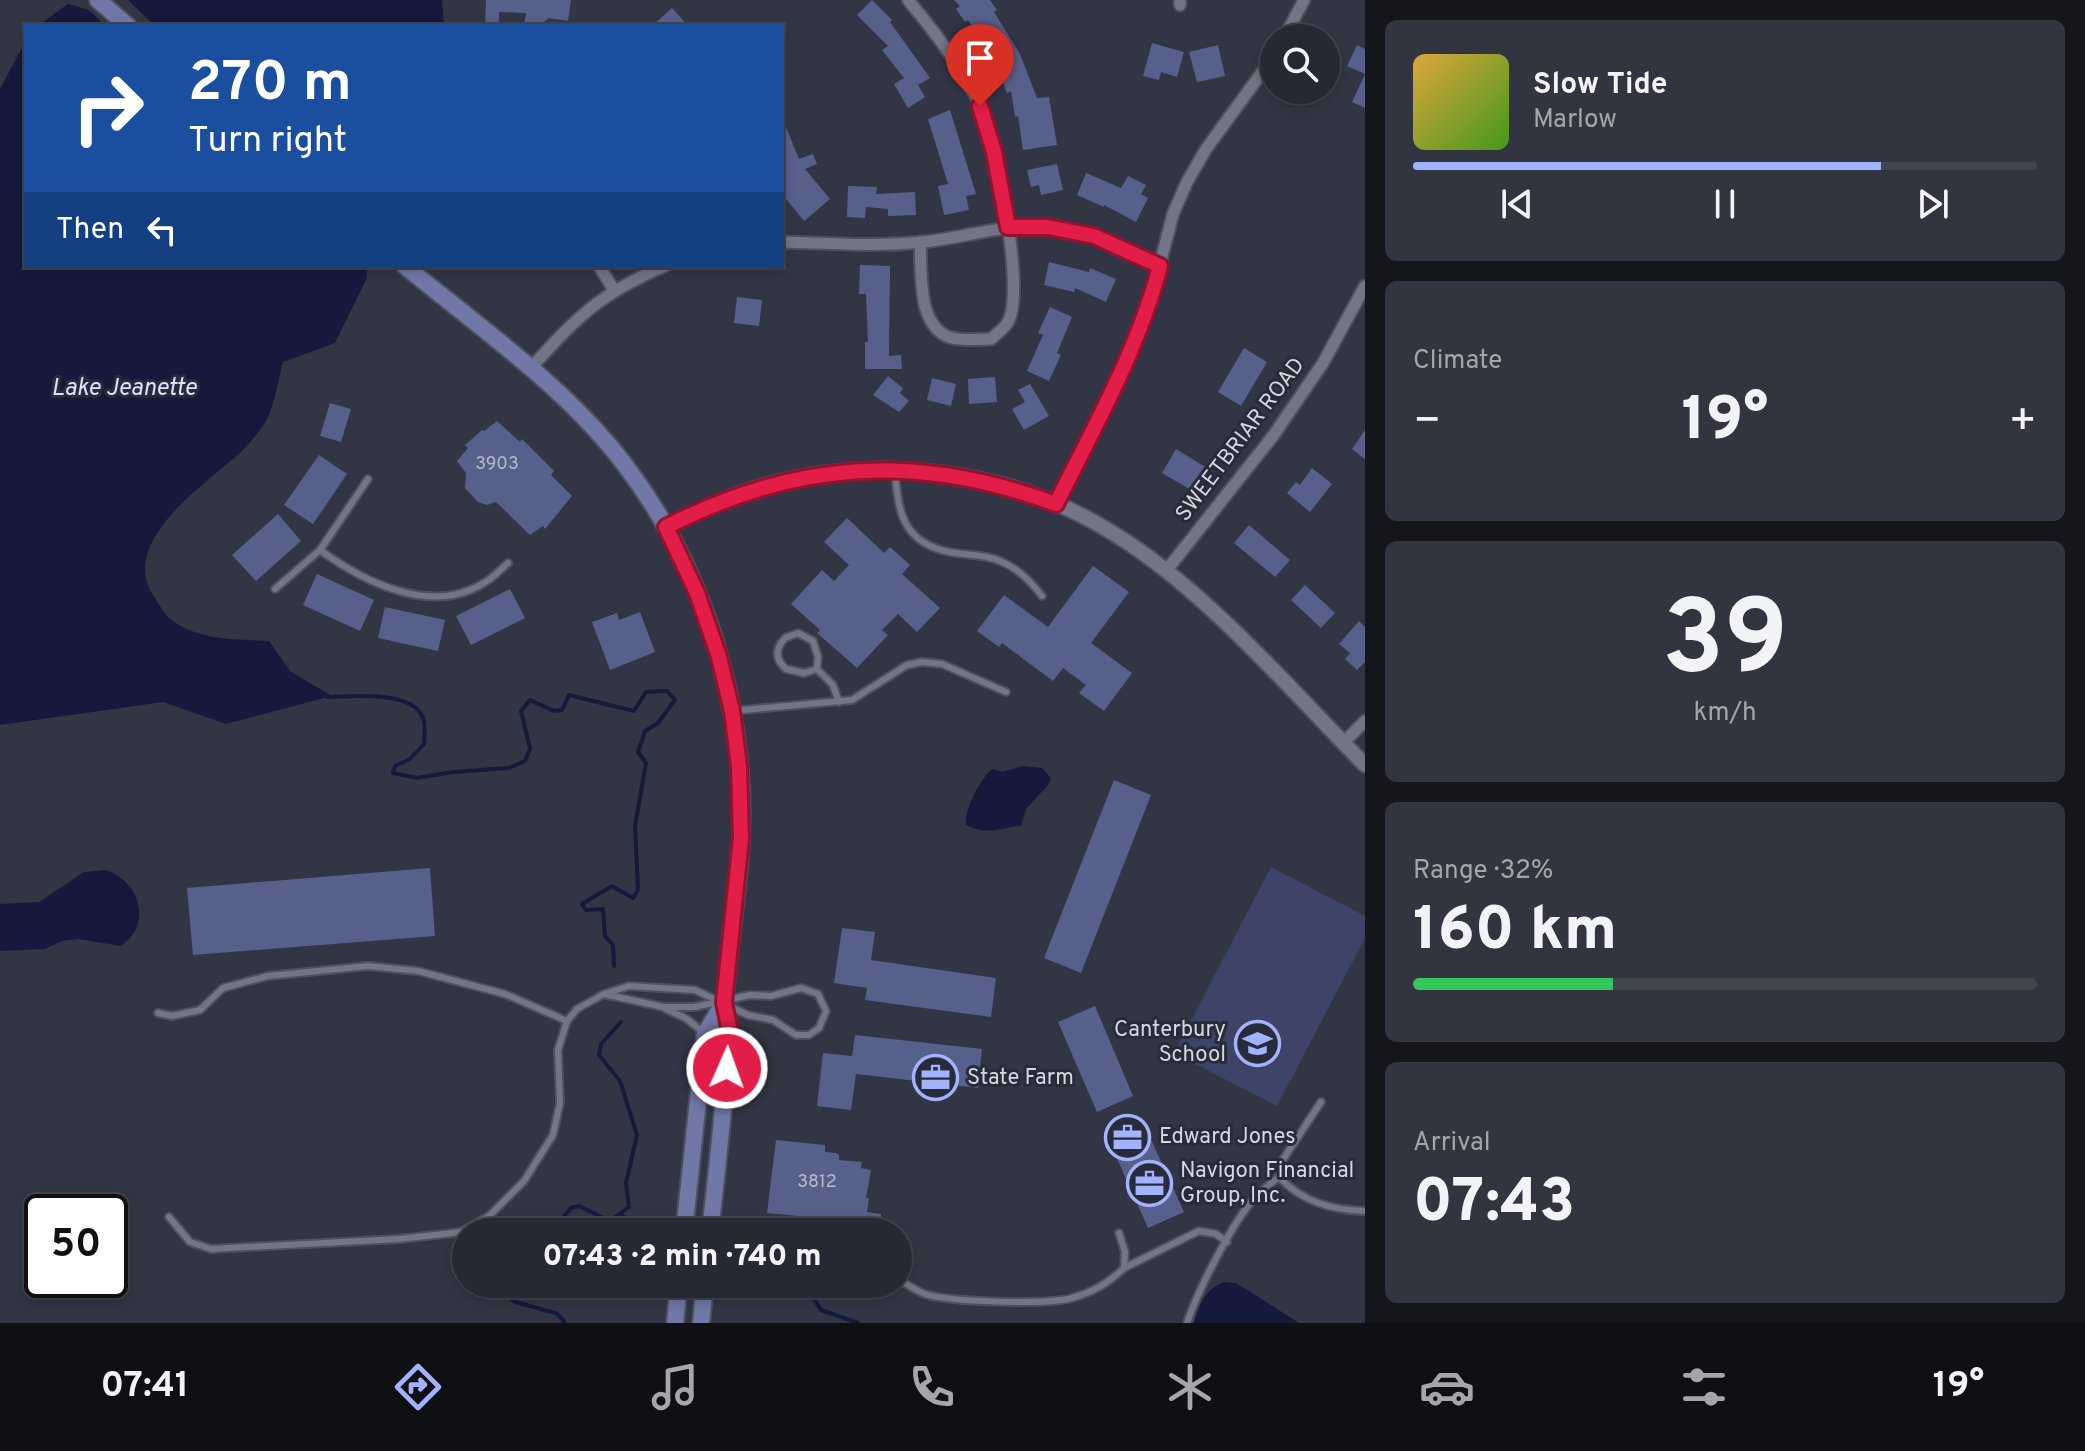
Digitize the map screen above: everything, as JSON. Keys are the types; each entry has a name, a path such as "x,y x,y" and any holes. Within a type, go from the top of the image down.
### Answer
{"main road":[{"path":"98,0 126,24"},
{"path":"407,268 530,369 600,434 639,484 666,527 686,566 705,615 732,711 739,766 741,838 724,1002 731,1037 712,1218"},
{"path":"685,1218 705,1034 724,1002"},
{"path":"675,1323 678,1298"},
{"path":"701,1323 704,1298"}],"street":[{"path":"908,0 933,30 980,106 994,152 1013,270 1008,322 991,339 952,338 935,328 926,311 920,242"},
{"path":"1291,24 1304,0"},
{"path":"1056,504 1140,330 1173,214 1187,182 1206,149 1260,75"},
{"path":"784,242 875,245 969,237 1008,227 1048,227 1094,236 1160,266"},
{"path":"600,268 614,290"},
{"path":"530,369 573,321 614,290 661,268"},
{"name":"SWEETBRIAR ROAD","path":"1166,571 1273,436 1323,363 1365,286"},
{"path":"666,527 704,508 763,486 841,472 895,470 983,481 1056,504 1101,526 1166,571 1228,627 1365,765"},
{"path":"1343,743 1365,721"}],"lane":[{"path":"895,470 897,503 904,521 920,541 945,551 998,560 1023,573 1042,596"},
{"path":"275,589 320,550 368,479"},
{"path":"320,550 341,565 415,596 449,597 484,584 508,563"},
{"path":"817,669 804,673 786,669 777,658 777,650 785,638 798,633 813,641 818,657 817,669 833,685 839,702"},
{"path":"732,711 852,700 907,665 922,662 942,664 1006,692"},
{"path":"158,1013 172,1016 200,1010 223,988 268,976 368,966 418,971 505,994 567,1021"},
{"path":"169,1217 190,1242 211,1249 399,1239 461,1232 489,1216 524,1181 553,1135 560,1103 558,1050 567,1021 577,1009 604,994 629,986 652,986 695,990 724,1002 748,1015 773,1020 796,1035 815,1032 825,1017 822,999 807,988 771,996 750,995 724,1002 694,1007 663,1007 604,994"},
{"path":"663,1007 687,1019 705,1034"},
{"path":"1187,1323 1198,1295 1252,1200 1279,1177 1280,1164 1321,1102"},
{"path":"1279,1177 1291,1190 1317,1203 1340,1210 1365,1211"},
{"path":"912,1287 940,1297 1030,1302 1068,1299 1098,1288 1124,1268 1199,1231 1216,1234 1227,1242"},
{"path":"1119,1233 1125,1252 1124,1268"}],"shaded area":[{"path":"1271,867 1365,916 1365,938 1277,1106 1174,1053"}],"water":[{"path":"128,0 442,0 444,24 153,24"},
{"path":"68,4 89,10 104,24 40,24"},
{"name":"Lake Jeanette","path":"24,44 24,268 367,268 367,278 335,343 283,362 273,404 263,426 242,451 184,501 168,519 154,538 146,558 146,578 169,618 204,635 269,641 291,672 332,696 226,724 163,702 0,725 0,89"},
{"path":"1023,766 1042,768 1051,778 1026,809 1021,826 988,831 966,825 970,803 989,773 993,769 1002,772"},
{"path":"105,870 127,883 138,904 137,927 121,946 78,939 62,941 45,949 0,951 0,904 39,902 84,872"},
{"path":"1224,1282 1236,1283 1299,1323 1194,1323 1204,1298"}],"building":[{"path":"486,0 571,0 568,21 549,18 541,24 524,24 526,13 499,12 499,24 485,24"},
{"path":"872,0 892,20 890,22 930,78 918,85 925,97 908,108 894,84 904,78 882,50 888,46 857,15"},
{"path":"954,0 990,0 1020,54 1037,98 1049,97 1057,145 1023,150 1011,91 1007,93 997,66 968,20 965,22 956,9 960,6"},
{"path":"672,8 686,24 654,24"},
{"path":"1152,43 1184,52 1177,77 1161,72 1159,80 1143,76"},
{"path":"1218,45 1225,76 1197,82 1189,52"},
{"path":"1357,45 1365,49 1365,74 1347,66"},
{"path":"1365,74 1365,108 1352,102"},
{"path":"950,110 976,194 966,196 969,210 944,215 938,186 948,184 928,119"},
{"path":"784,122 799,159 813,154 817,164 805,169 830,199 804,221 784,196"},
{"path":"1057,164 1063,190 1041,195 1039,185 1031,187 1027,170"},
{"path":"1086,173 1121,188 1128,176 1146,185 1141,194 1148,198 1136,222 1077,195"},
{"path":"848,186 877,187 876,194 915,192 916,215 888,216 888,209 866,207 865,218 847,217"},
{"path":"1049,262 1089,272 1090,268 1116,279 1106,302 1075,288 1074,292 1044,285"},
{"path":"860,265 890,266 889,356 901,355 902,369 865,369 865,342 868,342 866,294 859,294"},
{"path":"737,297 762,300 759,326 734,323"},
{"path":"1050,307 1072,317 1057,353 1061,355 1049,381 1027,371 1043,335 1038,333"},
{"path":"1244,348 1267,362 1241,406 1218,392"},
{"path":"888,376 903,388 900,393 909,401 899,412 873,395"},
{"path":"995,377 997,402 969,404 968,379"},
{"path":"932,378 956,384 951,406 927,400"},
{"path":"1030,384 1049,416 1024,430 1012,409 1025,402 1018,390"},
{"path":"330,403 351,409 341,442 320,436"},
{"path":"497,421 520,442 522,439 554,471 551,475 572,496 545,529 543,526 530,535 496,502 487,505 478,502 465,488 466,473 457,461 468,448 465,445"},
{"path":"1365,430 1365,459 1352,449"},
{"path":"1176,449 1207,468 1193,491 1162,473"},
{"path":"319,455 347,474 313,524 284,505"},
{"path":"1312,468 1332,484 1310,512 1287,493 1296,482 1300,485"},
{"path":"278,514 301,541 256,581 232,555"},
{"path":"847,518 884,553 890,547 910,565 902,574 940,608 917,632 898,614 882,630 888,635 857,668 817,633 820,630 791,604 822,570 834,581 849,565 824,542"},
{"path":"1249,525 1290,560 1275,577 1234,543"},
{"path":"1093,566 1129,592 1091,643 1132,673 1104,711 1079,693 1086,685 1063,668 1053,681 1002,643 999,647 977,631 1004,595 1048,627"},
{"path":"317,574 374,600 360,631 303,605"},
{"path":"1305,585 1335,613 1321,628 1291,600"},
{"path":"510,589 525,618 471,645 456,616"},
{"path":"385,607 445,620 438,651 378,638"},
{"path":"640,612 655,652 610,670 592,622 617,613 619,620"},
{"path":"1359,621 1365,627 1365,662 1357,670 1345,659 1350,653 1339,644"},
{"path":"1114,780 1151,795 1081,973 1044,958"},
{"path":"430,868 435,936 193,955 187,888"},
{"path":"842,928 875,932 871,960 996,978 991,1017 865,1000 867,988 834,983"},
{"path":"1095,1006 1133,1096 1097,1112 1058,1022"},
{"path":"855,1035 982,1049 978,1088 856,1074 851,1110 817,1106 823,1053 852,1056"},
{"path":"1143,1122 1184,1212 1148,1228 1108,1138"},
{"path":"776,1140 825,1145 825,1152 836,1153 839,1160 862,1162 861,1168 871,1170 867,1212 881,1214 881,1218 819,1218 767,1213"}],"waterway":[{"path":"328,697 395,699 417,709 424,721 424,744 410,759 395,766 393,773 416,778 509,768 525,761 530,749 521,711 530,700 554,711 562,710 569,695 634,711 646,692 667,691 675,700 658,723 645,731 638,752 646,763 635,826 638,890 633,898 612,886 582,904 586,910 603,909 605,936 613,945 614,966"},
{"path":"614,1218 629,1207 626,1183 637,1135 620,1081 599,1055 601,1044 621,1022"},
{"path":"563,1218 571,1208 579,1206 604,1218"},
{"path":"620,1215 626,1218"},
{"path":"510,1298 556,1313 563,1323"},
{"path":"813,1298 821,1310 858,1323"}],"place":[{"name":"Canterbury School","path":"1257,1043"},
{"name":"State Farm","path":"936,1078"},
{"name":"Edward Jones","path":"1128,1137"},
{"name":"Navigon Financial Group, Inc.","path":"1149,1184"}],"route":[{"path":"727,1068 731,1037 724,1002 741,838 739,766 732,711 719,657 686,566 666,527 704,508 763,486 841,472 895,470 960,476 1056,504 1140,330 1160,266 1094,236 1048,227 1008,227 994,152 980,106"}]}
